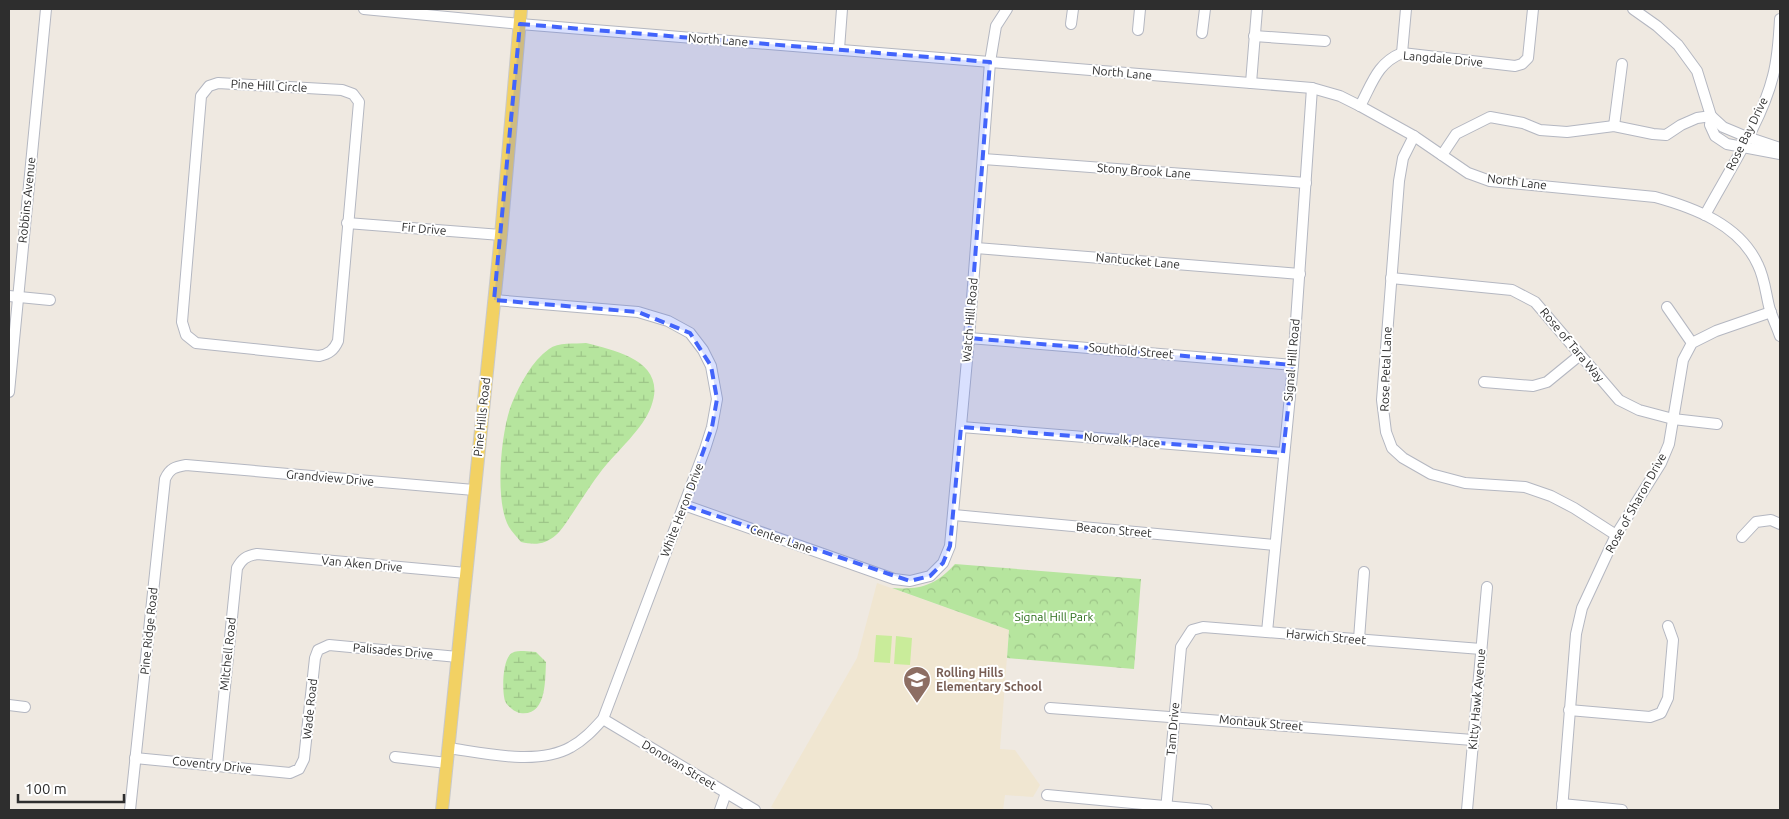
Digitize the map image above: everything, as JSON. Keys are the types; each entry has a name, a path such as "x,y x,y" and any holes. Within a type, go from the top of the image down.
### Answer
{"main road":[{"name":"Pine Hills Road","path":"442,810 494,300 521,9"}],"street":[{"name":"Robbins Avenue","path":"9,392 13,297 46,9"},
{"name":"North Lane","path":"364,9 520,24 1312,88 1340,96 1360,106 1414,136 1468,173 1490,181 1655,197 1677,203 1705,215 1727,228 1746,244 1759,266 1771,312 1780,336"},
{"path":"838,49 842,9"},
{"name":"Watch Hill Road","path":"879,574 894,579 910,581 930,576 943,563 950,546 969,338 990,62 996,26 1008,9"},
{"path":"1071,24 1073,9"},
{"path":"1138,30 1140,9"},
{"path":"1202,32 1205,9"},
{"path":"1251,83 1256,9"},
{"path":"1402,53 1406,9"},
{"name":"Langdale Drive","path":"1360,106 1377,73 1384,64 1391,57 1402,53 1515,66 1522,64 1528,58 1533,9"},
{"path":"1633,9 1657,26 1678,45 1697,71 1711,116 1710,125 1715,136 1727,144 1780,154"},
{"name":"Rose Bay Drive","path":"1705,215 1747,137 1773,77 1780,19"},
{"path":"1254,36 1325,40"},
{"path":"1614,126 1622,64"},
{"name":"Pine Hill Circle","path":"218,83 342,90 353,94 359,102 347,223 338,340 335,347 328,354 319,356 196,343 186,335 182,322 201,96 209,86 218,83"},
{"name":"Signal Hill Road","path":"1267,632 1293,365 1312,88"},
{"path":"1445,157 1463,130 1490,118 1523,123 1540,130 1567,132 1614,126 1666,135 1697,118 1711,116"},
{"path":"1711,116 1723,127 1780,148"},
{"name":"Rose Petal Lane","path":"1414,136 1403,158 1398,181 1382,400 1386,432 1392,448 1403,458 1431,474 1465,483 1525,487 1551,496 1574,508 1616,535"},
{"name":"Stony Brook Lane","path":"983,159 1306,183"},
{"name":"Fir Drive","path":"347,223 500,236"},
{"name":"Nantucket Lane","path":"976,248 1300,274"},
{"name":"Rose of Tara Way","path":"1391,278 1512,290 1535,302 1619,400 1640,410 1673,419 1716,424"},
{"path":"13,297 50,300"},
{"name":"White Heron Drive","path":"448,748 523,756 551,754 570,748 587,736 603,719 684,505 712,427 718,399 714,375 704,350 690,333 668,321 638,312 494,300"},
{"path":"1667,307 1692,343 1716,331 1771,312"},
{"name":"Southold Street","path":"969,338 1293,365"},
{"name":"Rose of Sharon Drive","path":"1622,810 1562,807 1576,634 1582,608 1616,535 1661,463 1668,444 1683,360 1692,343"},
{"path":"1484,382 1533,386 1546,382 1580,355"},
{"name":"Norwalk Place","path":"960,427 1284,453"},
{"name":"Grandview Drive","path":"186,465 474,490"},
{"name":"Pine Ridge Road","path":"130,810 165,479 168,472 174,467 186,465"},
{"name":"Center Lane","path":"684,505 879,574"},
{"name":"Beacon Street","path":"954,515 1275,545"},
{"path":"1742,537 1756,522 1771,520 1780,524"},
{"name":"Van Aken Drive","path":"257,554 466,574"},
{"name":"Mitchell Road","path":"217,766 236,568 247,556 257,554"},
{"path":"1359,639 1364,572"},
{"name":"Kitty Hawk Avenue","path":"1467,810 1487,587"},
{"path":"1569,710 1650,717 1661,712 1668,698 1674,640 1668,626"},
{"name":"Harwich Street","path":"1181,647 1192,630 1203,627 1481,649"},
{"name":"Palisades Drive","path":"328,645 458,657"},
{"name":"Wade Road","path":"290,773 299,770 304,759 315,658 318,650 328,645"},
{"name":"Tam Drive","path":"1167,809 1181,647"},
{"path":"9,705 25,706"},
{"name":"Montauk Street","path":"1050,708 1473,740"},
{"name":"Donovan Street","path":"603,719 755,810"},
{"path":"395,757 447,763"},
{"name":"Coventry Drive","path":"135,758 290,773"},
{"path":"720,810 726,793"},
{"path":"1047,795 1167,809 1207,810"}],"highlighted area":[{"path":"520,24 990,62 969,338 1293,365 1283,453 961,427 950,546 943,563 930,576 910,581 684,505 712,427 717,399 711,366 690,333 638,312 494,300"}],"shaded area":[{"name":"Rolling Hills Elementary School","path":"877,583 1009,630 1000,749 1015,750 1040,785 1033,797 1005,795 1003,810 777,810 771,807 857,658"}],"green space":[{"path":"586,343 625,355 637,361 646,369 653,379 654,392 651,407 642,423 602,470 558,533 544,542 530,544 521,542 509,527 504,515 500,483 502,447 508,415 523,381 532,366 543,354 549,349 562,344"},
{"name":"Signal Hill Park","path":"955,564 1141,579 1134,669 1007,658 1009,630 892,588 911,588 927,585 941,577"},
{"path":"876,635 892,636 890,663 874,662"},
{"path":"896,636 912,638 910,665 894,664"},
{"path":"515,652 536,652 546,662 543,696 540,703 529,713 520,713 511,709 505,701 503,690 506,662 509,656"}],"place":[{"name":"Rolling Hills Elementary School","path":"917,704"}]}
